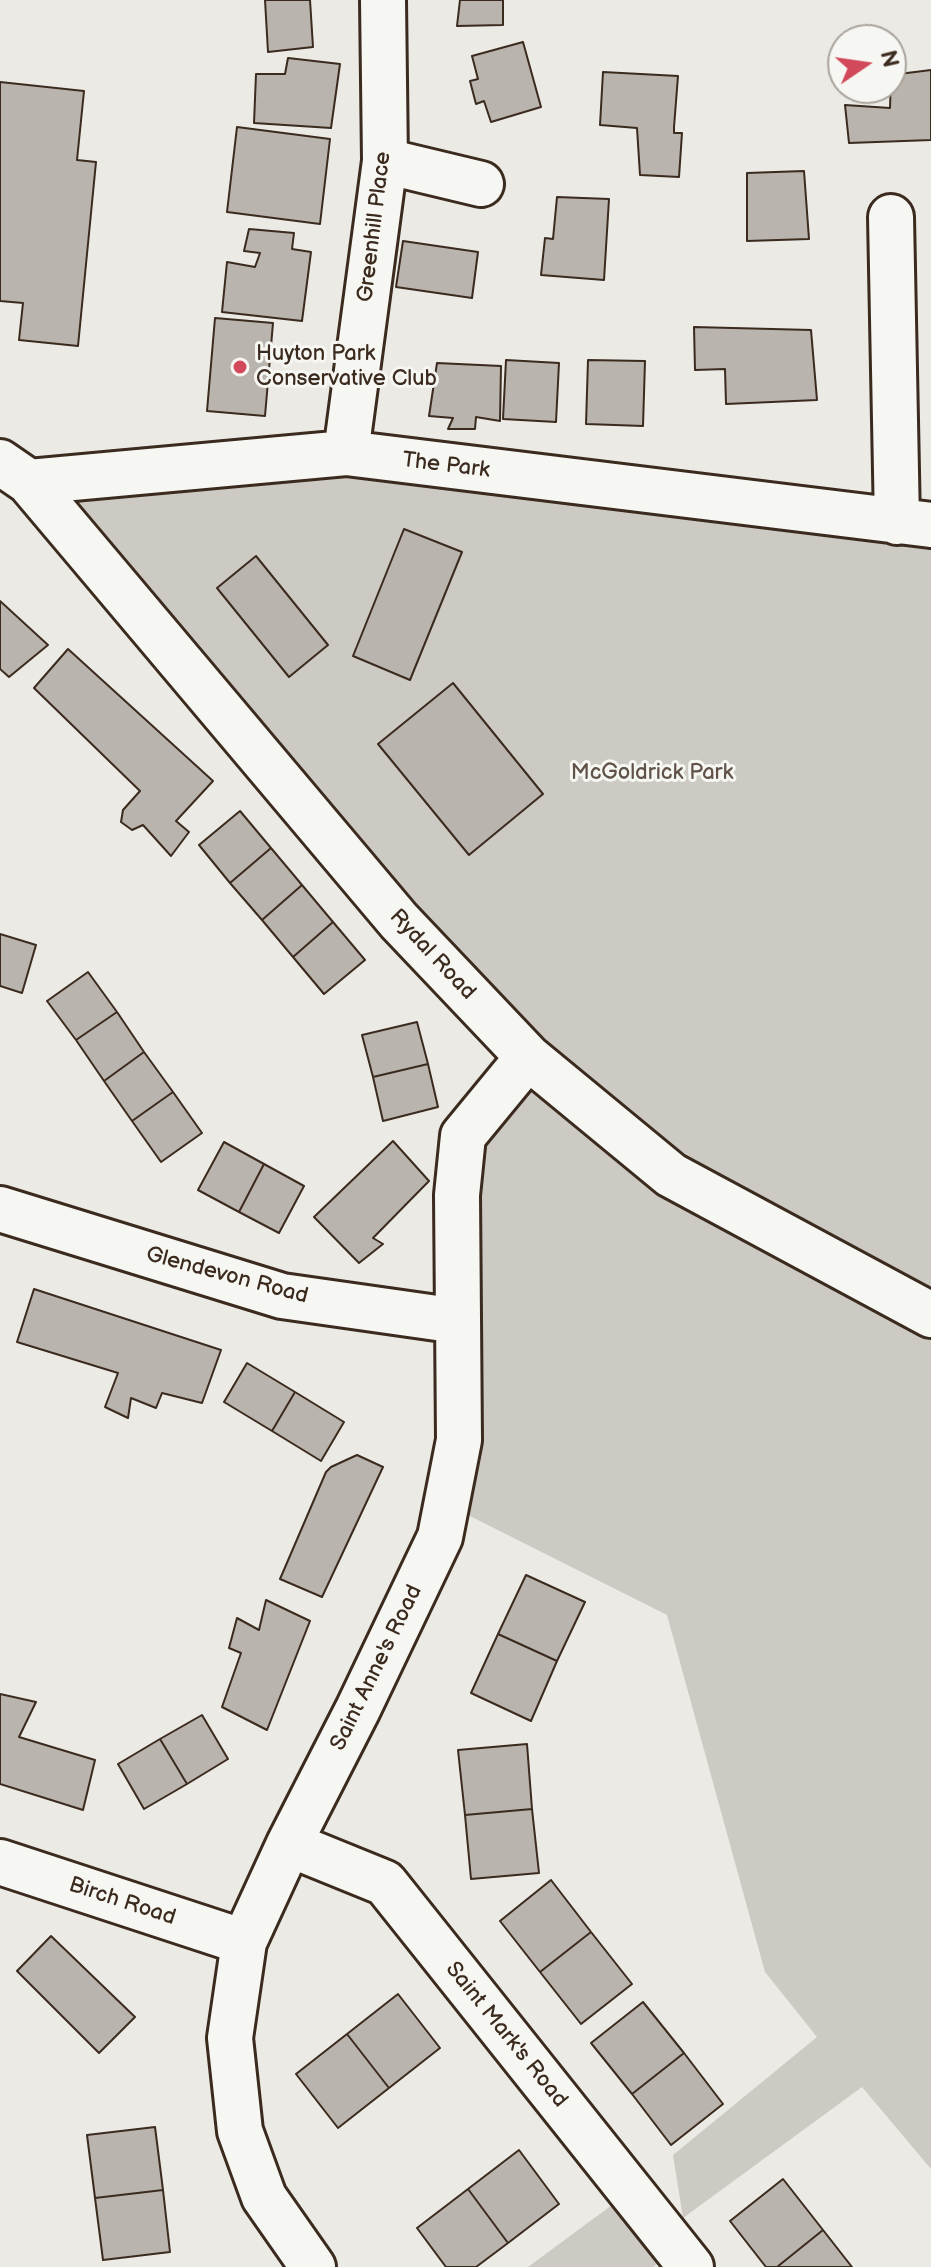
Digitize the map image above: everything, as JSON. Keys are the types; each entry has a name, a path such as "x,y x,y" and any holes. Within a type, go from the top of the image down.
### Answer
{"street":[{"name":"Greenhill Place","path":"346,453 385,161 383,0"},
{"path":"385,161 481,184"},
{"name":"The Park","path":"15,472 346,453 914,523 891,217"},
{"name":"Rydal Road","path":"15,472 399,921 528,1057 671,1175 931,1315"},
{"name":"Saint Anne's Road","path":"313,2267 264,2197 240,2131 230,2038 244,1942 440,1537 459,1440 457,1195 463,1136 528,1057"},
{"name":"Glendevon Road","path":"0,1209 282,1296 458,1321"},
{"name":"Saint Mark's Road","path":"289,1844 385,1883 691,2267"},
{"name":"Birch Road","path":"0,1862 244,1942"}],"green space":[{"name":"McGoldrick Park","path":"346,453 931,525 931,2169 862,2087 683,2218 673,2155 817,2037 765,1972 667,1615 464,1513 463,1136 527,1057 29,482"},
{"path":"631,2191 677,2249 653,2267 528,2267"}],"building":[{"path":"265,0 310,0 313,47 268,52"},
{"path":"460,0 503,0 503,25 457,26"},
{"path":"523,42 541,107 491,122 484,101 476,104 470,81 478,79 472,56"},
{"path":"288,58 340,64 331,128 254,123 256,74 285,74"},
{"path":"931,70 931,140 849,143 845,105 890,108 890,104 907,104 907,73"},
{"path":"603,72 678,76 674,133 682,133 679,177 640,175 637,128 600,125"},
{"path":"0,82 84,91 77,160 96,162 78,346 19,340 23,303 0,301"},
{"path":"237,127 330,139 320,224 227,212"},
{"path":"804,171 809,239 747,241 747,173"},
{"path":"557,197 609,199 604,280 541,275 545,238 553,239"},
{"path":"249,229 294,233 292,249 311,252 302,321 222,312 227,262 255,267 260,253 244,251"},
{"path":"403,241 478,252 472,298 396,287"},
{"name":"Huyton Park Conservative Club","path":"215,318 273,323 265,416 207,411"},
{"path":"694,327 811,330 817,400 726,404 725,369 695,370"},
{"path":"506,360 559,363 556,422 503,419"},
{"path":"588,360 645,361 643,426 586,424"},
{"path":"437,363 501,366 500,421 476,417 475,429 448,429 453,418 429,416"},
{"path":"404,529 462,552 410,680 353,656"},
{"path":"256,556 328,645 289,677 217,588"},
{"path":"0,601 48,645 9,677 0,669"},
{"path":"68,649 213,781 176,821 189,832 171,856 143,825 132,830 121,822 123,810 140,791 34,688"},
{"path":"453,683 543,794 469,855 378,744"},
{"path":"240,811 271,848 230,883 199,845"},
{"path":"271,848 302,885 262,920 230,883"},
{"path":"302,885 333,922 293,957 262,920"},
{"path":"333,922 365,960 324,994 293,957"},
{"path":"0,934 36,945 22,993 0,986"},
{"path":"88,972 117,1012 76,1040 47,1001"},
{"path":"117,1012 144,1052 104,1081 76,1040"},
{"path":"417,1022 428,1064 373,1077 362,1035"},
{"path":"144,1052 173,1092 132,1121 104,1081"},
{"path":"428,1064 438,1107 383,1121 373,1077"},
{"path":"173,1092 202,1133 161,1162 132,1121"},
{"path":"393,1141 429,1181 373,1238 383,1244 359,1263 314,1217"},
{"path":"224,1142 264,1164 239,1212 198,1190"},
{"path":"264,1164 304,1186 279,1233 239,1212"},
{"path":"34,1289 221,1350 202,1403 162,1393 156,1408 131,1398 128,1418 105,1407 118,1373 17,1342"},
{"path":"247,1363 295,1392 272,1431 224,1402"},
{"path":"295,1392 344,1422 321,1461 272,1431"},
{"path":"357,1455 383,1467 322,1597 280,1579 326,1472"},
{"path":"526,1575 585,1602 557,1661 498,1634"},
{"path":"266,1600 310,1621 267,1730 222,1707 241,1653 229,1648 237,1618 259,1630"},
{"path":"498,1634 557,1661 531,1721 471,1693"},
{"path":"0,1694 36,1702 19,1737 95,1760 83,1810 0,1784"},
{"path":"202,1715 228,1759 187,1784 160,1739"},
{"path":"160,1739 187,1784 144,1809 118,1764"},
{"path":"527,1744 532,1809 465,1815 458,1750"},
{"path":"532,1809 539,1873 471,1879 465,1815"},
{"path":"551,1880 591,1932 540,1972 500,1921"},
{"path":"591,1932 632,1984 581,2024 540,1972"},
{"path":"51,1936 135,2017 99,2053 17,1971"},
{"path":"398,1994 440,2048 389,2088 347,2034"},
{"path":"643,2002 684,2053 632,2094 591,2043"},
{"path":"347,2034 389,2088 338,2128 296,2074"},
{"path":"684,2053 723,2104 671,2145 632,2094"},
{"path":"155,2127 163,2190 95,2198 87,2135"},
{"path":"519,2150 559,2204 508,2243 468,2189"},
{"path":"783,2179 823,2230 777,2267 766,2267 730,2221"},
{"path":"468,2189 508,2243 476,2267 446,2267 417,2228"},
{"path":"163,2190 170,2252 103,2260 95,2198"},
{"path":"823,2230 852,2267 777,2267"}],"place":[{"name":"Huyton Park Conservative Club","path":"240,367"}]}
